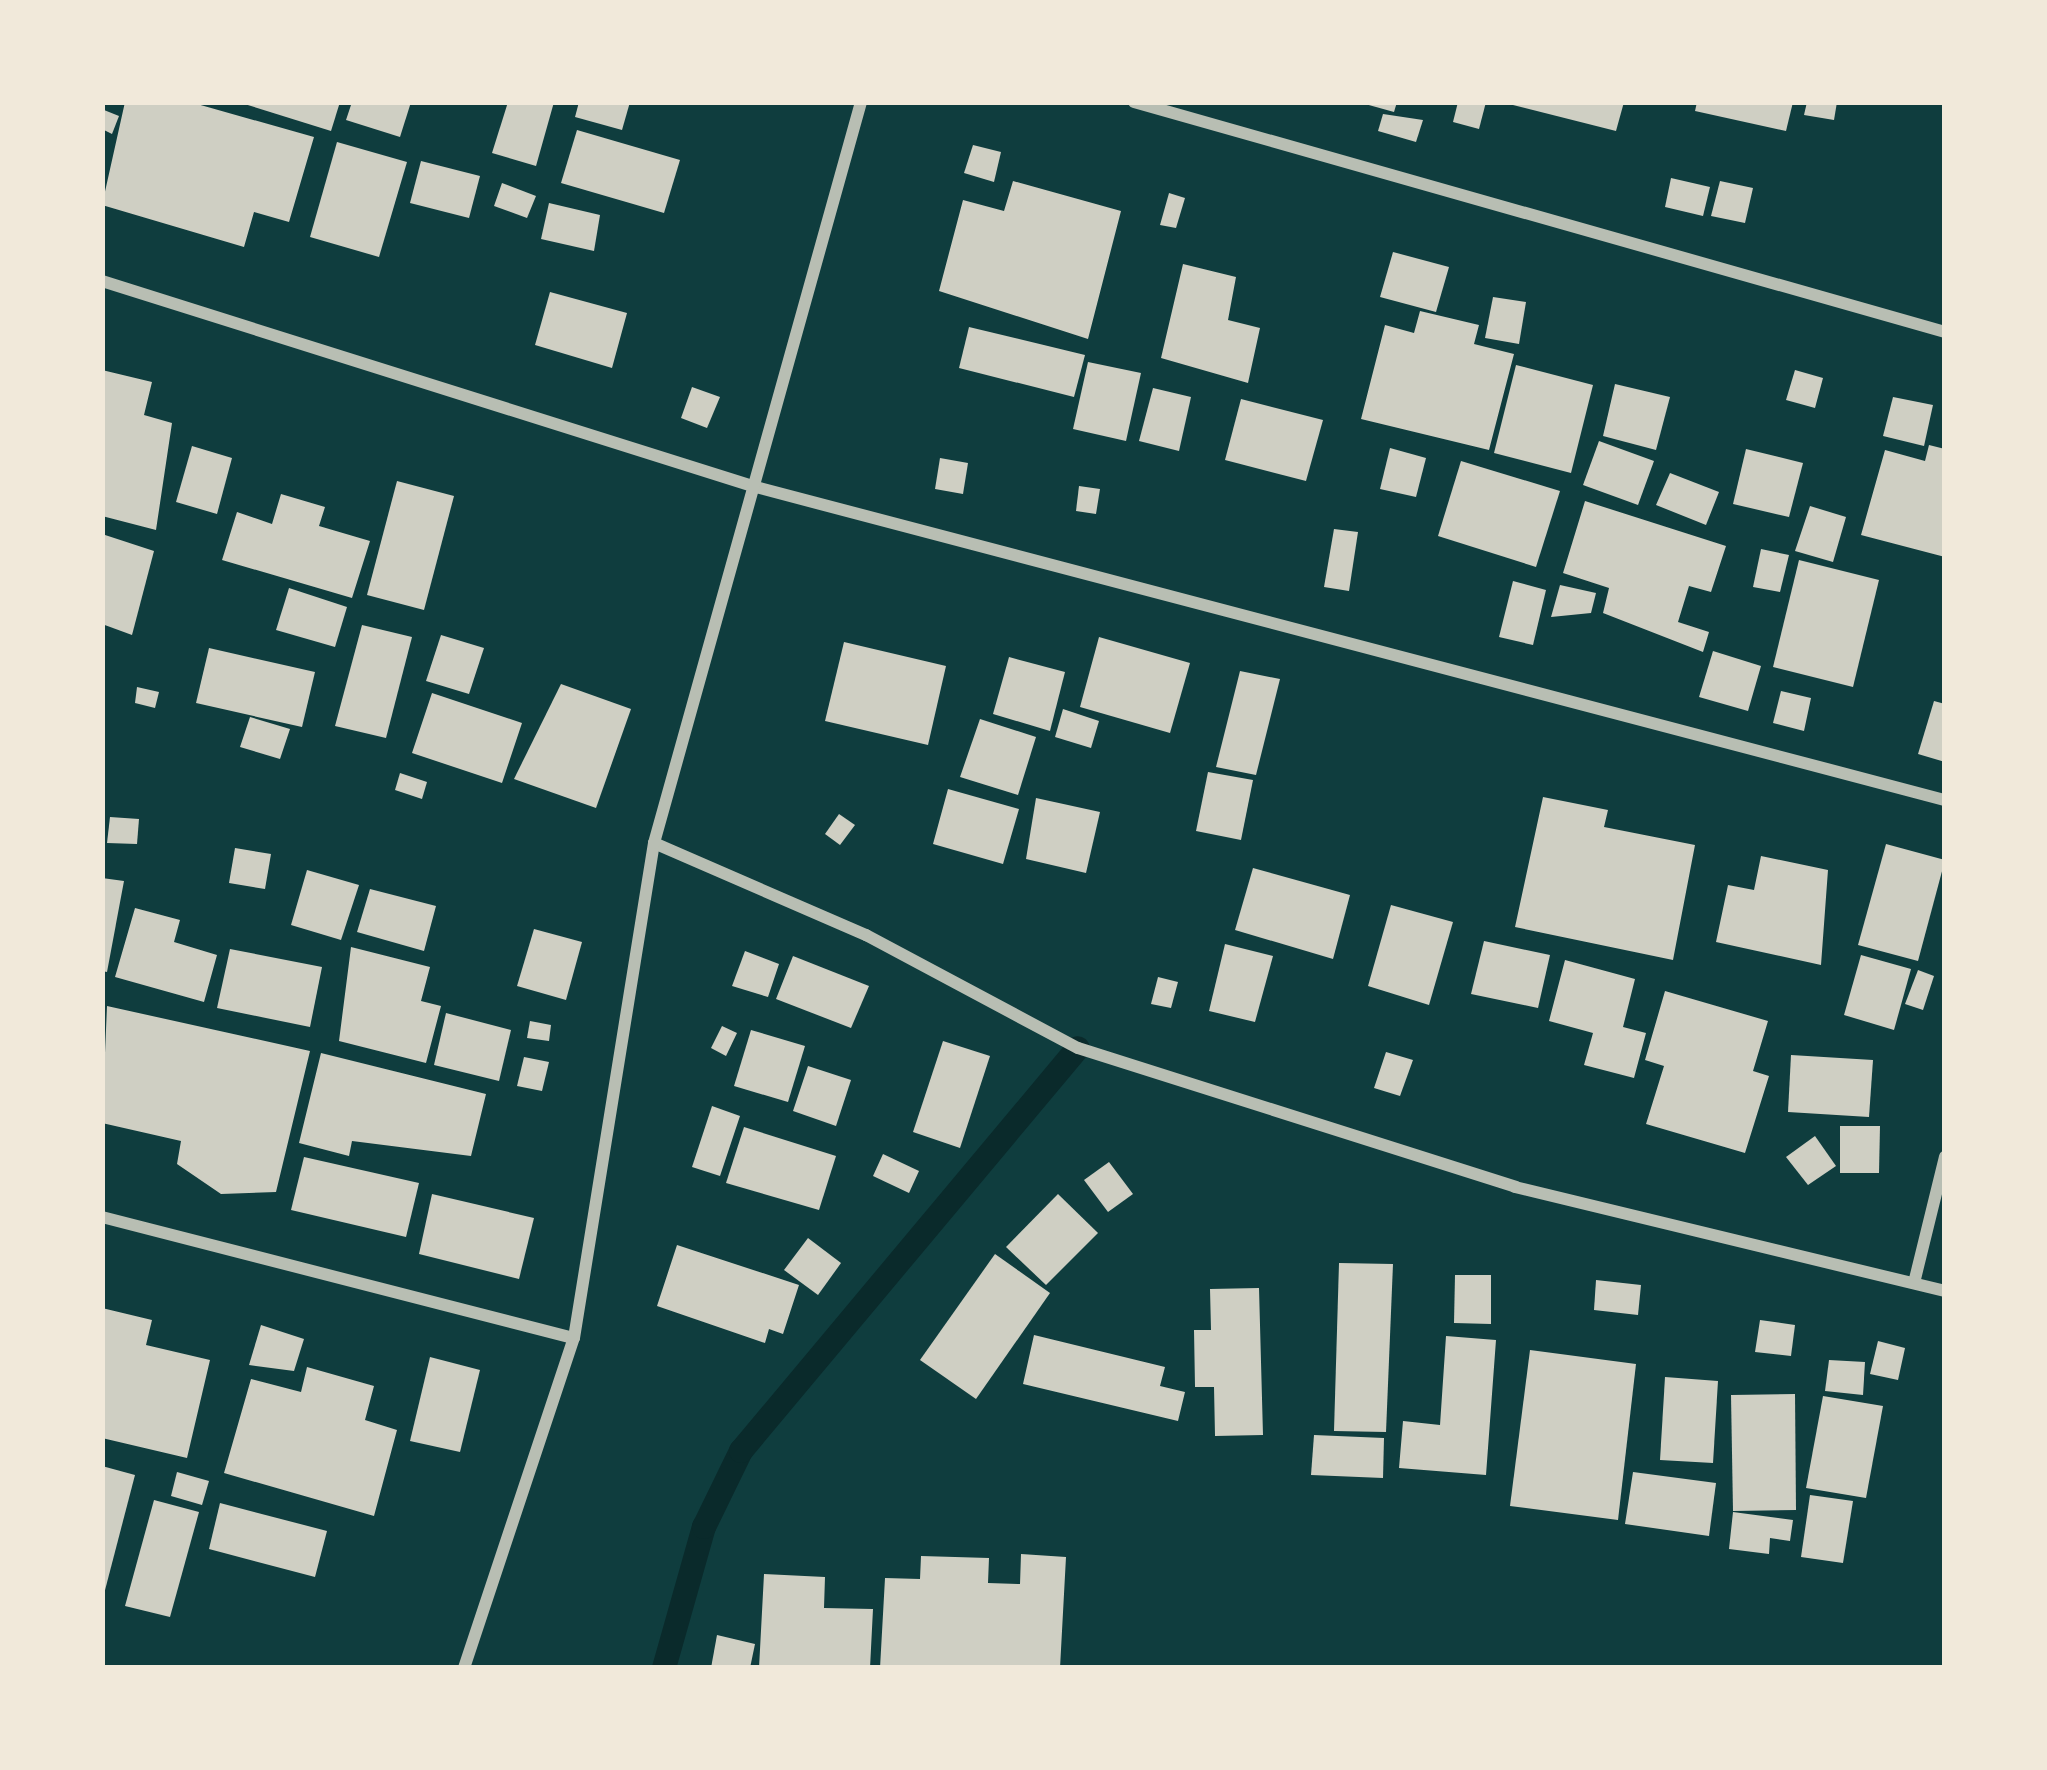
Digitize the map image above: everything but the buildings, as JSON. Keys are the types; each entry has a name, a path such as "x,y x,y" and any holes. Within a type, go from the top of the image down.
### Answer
{"street":[{"path":"464,1668 574,1337 654,843 861,102"},
{"path":"1134,102 1945,332"},
{"path":"102,281 752,486 1945,800"},
{"path":"654,843 866,935 1078,1048 1515,1187 1945,1291"},
{"path":"1914,1283 1945,1157"},
{"path":"102,1217 574,1337"}],"waterway":[{"path":"664,1668 704,1527 741,1451 1078,1048"}]}
